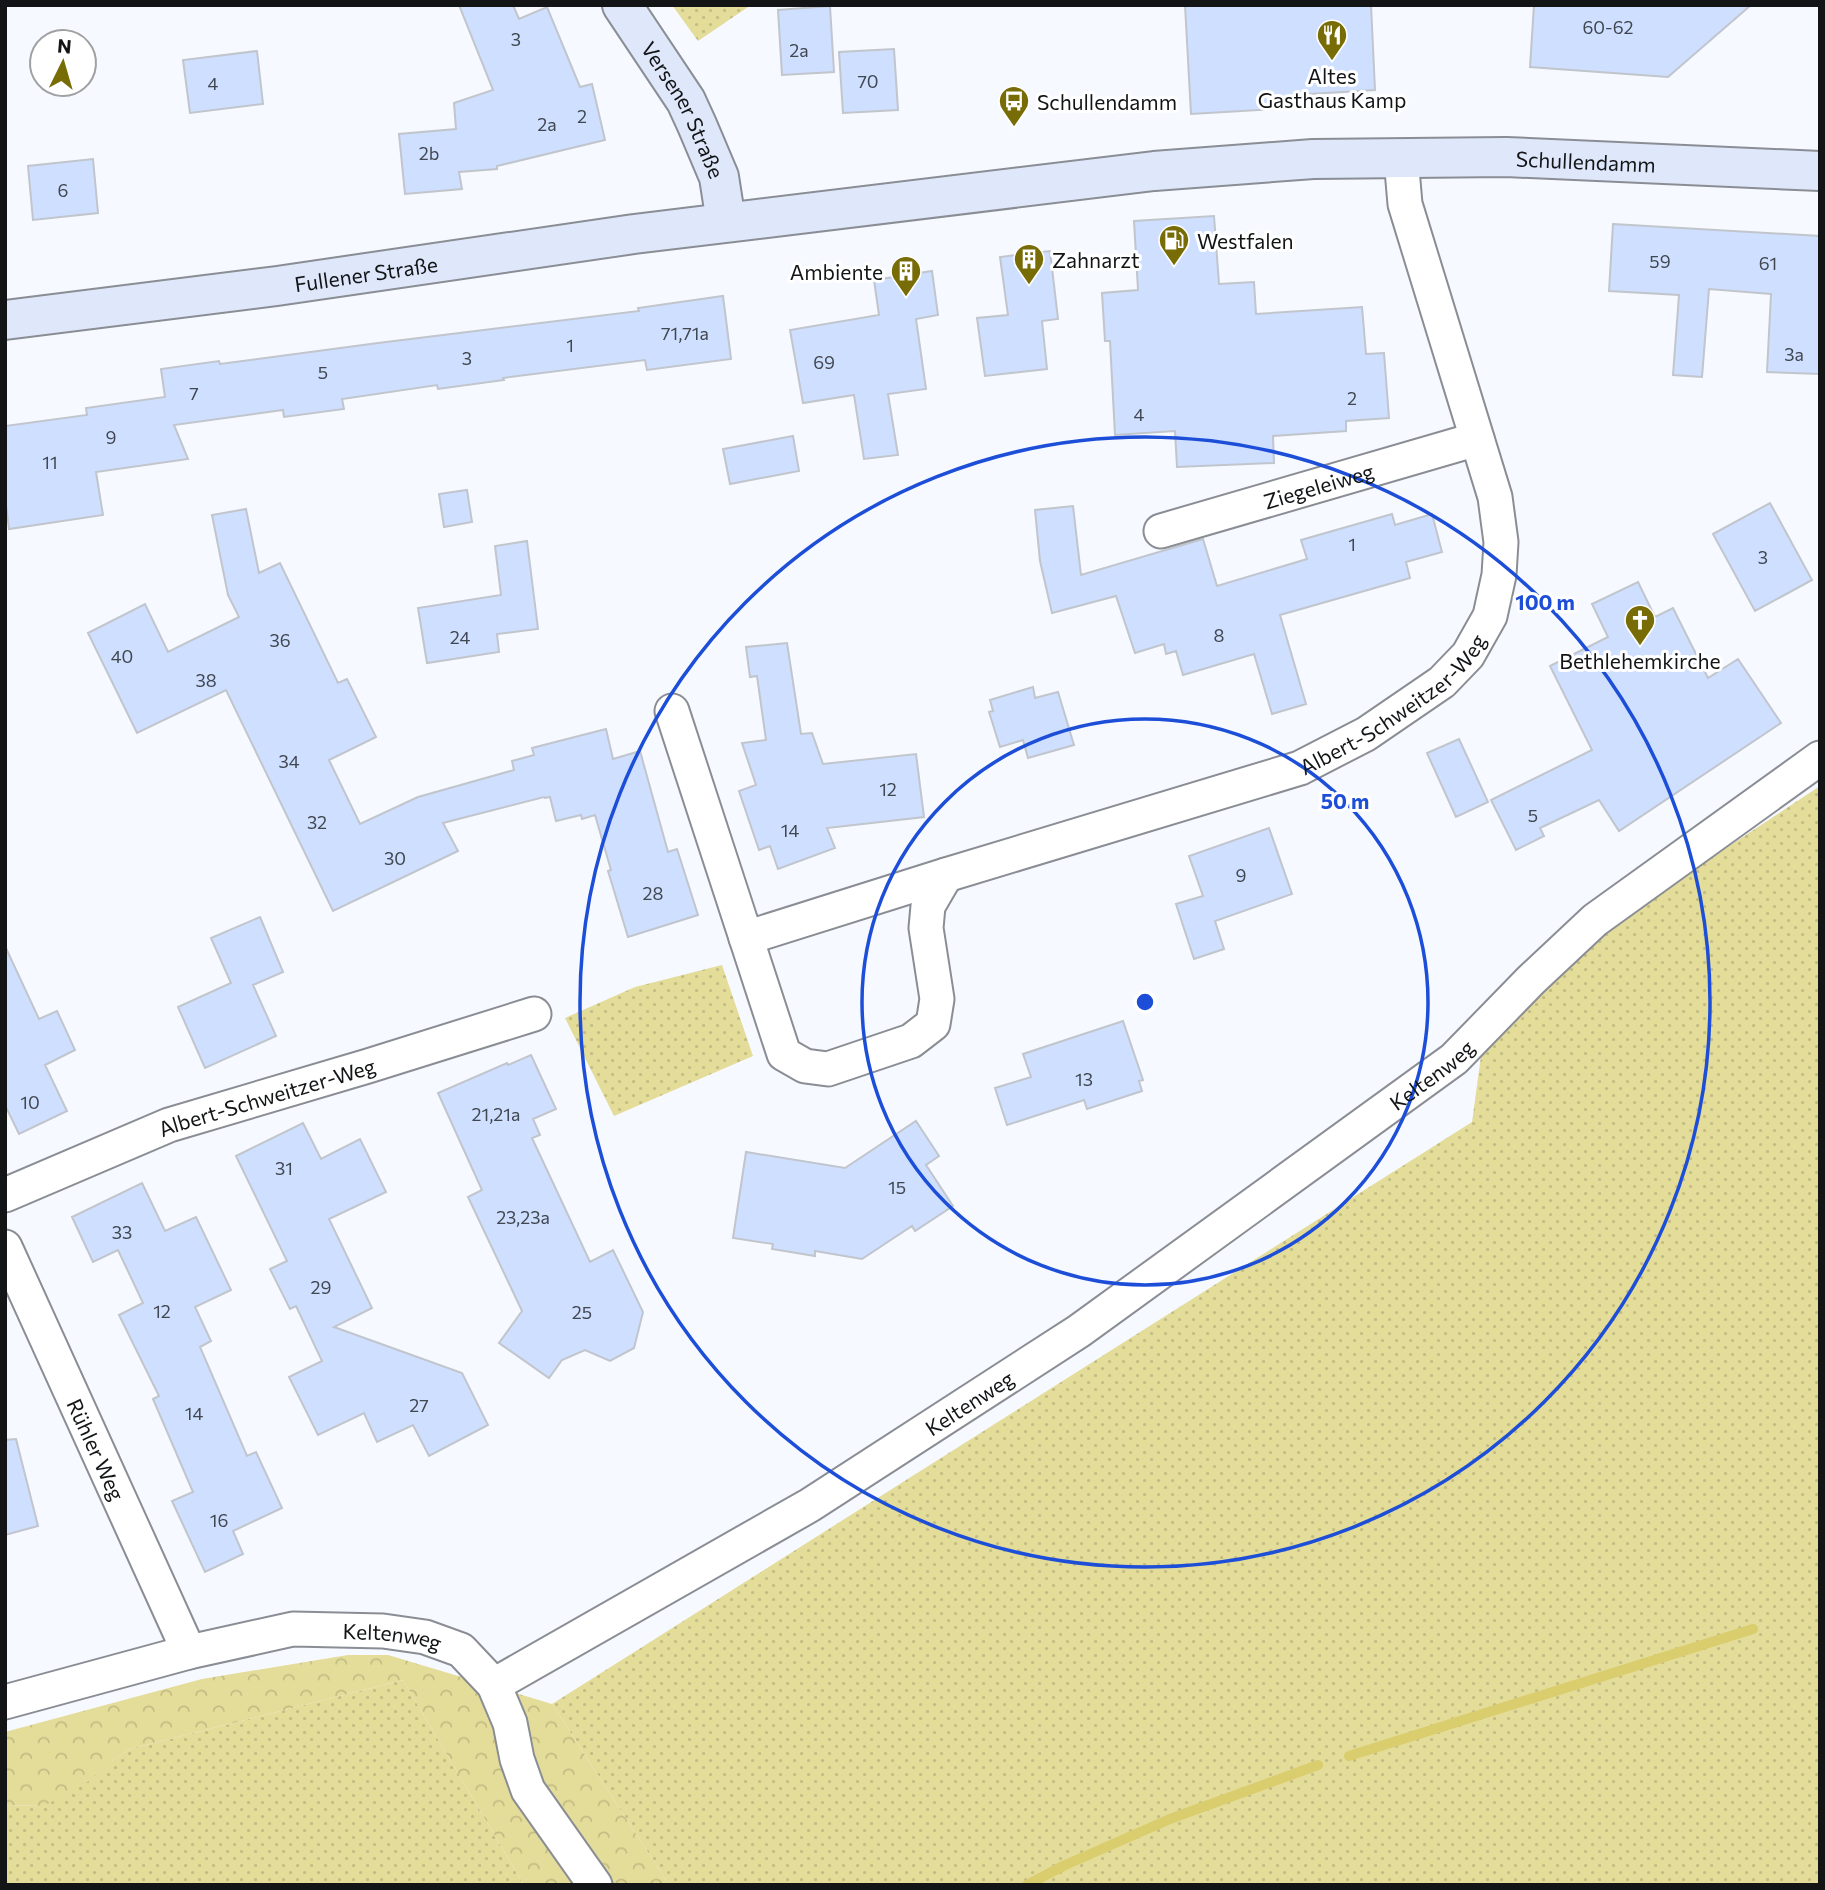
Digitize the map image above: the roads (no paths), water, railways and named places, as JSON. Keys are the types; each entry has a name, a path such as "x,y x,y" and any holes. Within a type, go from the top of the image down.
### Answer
{"main road":[{"name":"Versener Straße","path":"622,5 686,101 719,177 726,222"},
{"name":"Schullendamm","path":"726,222 1154,171 1313,159 1506,157 1820,171"},
{"name":"Fullener Straße","path":"5,320 276,286 726,222"}],"street":[{"name":"Albert-Schweitzer-Weg","path":"746,938 1300,768 1366,734 1442,682 1468,655 1490,616 1499,575 1501,541 1495,498 1405,204 1401,158"},
{"name":"Ziegeleiweg","path":"1161,531 1477,439"},
{"path":"672,711 784,1054 805,1066 828,1069 911,1041 933,1024 937,999 926,928 928,906 946,875"},
{"name":"Keltenweg","path":"5,1702 189,1652 293,1629 383,1631 425,1637 461,1650 494,1685 810,1505 1079,1331 1454,1059 1531,980 1595,920 1820,758"},
{"name":"Albert-Schweitzer-Weg","path":"5,1195 169,1125 534,1014"},
{"name":"Rühler Weg","path":"5,1247 189,1652"},
{"path":"494,1685 510,1723 517,1759 528,1790 594,1885"}],"waterway":[{"path":"1349,1756 1753,1629"},
{"path":"1027,1885 1063,1866 1170,1819 1318,1765"}],"place":[{"name":"Altes Gasthaus Kamp","path":"1332,62"},
{"name":"Schullendamm","path":"1014,128"},
{"name":"Westfalen","path":"1174,267"},
{"name":"Zahnarzt","path":"1029,286"},
{"name":"Ambiente","path":"906,298"},
{"name":"Bethlehemkirche","path":"1640,647"}]}
